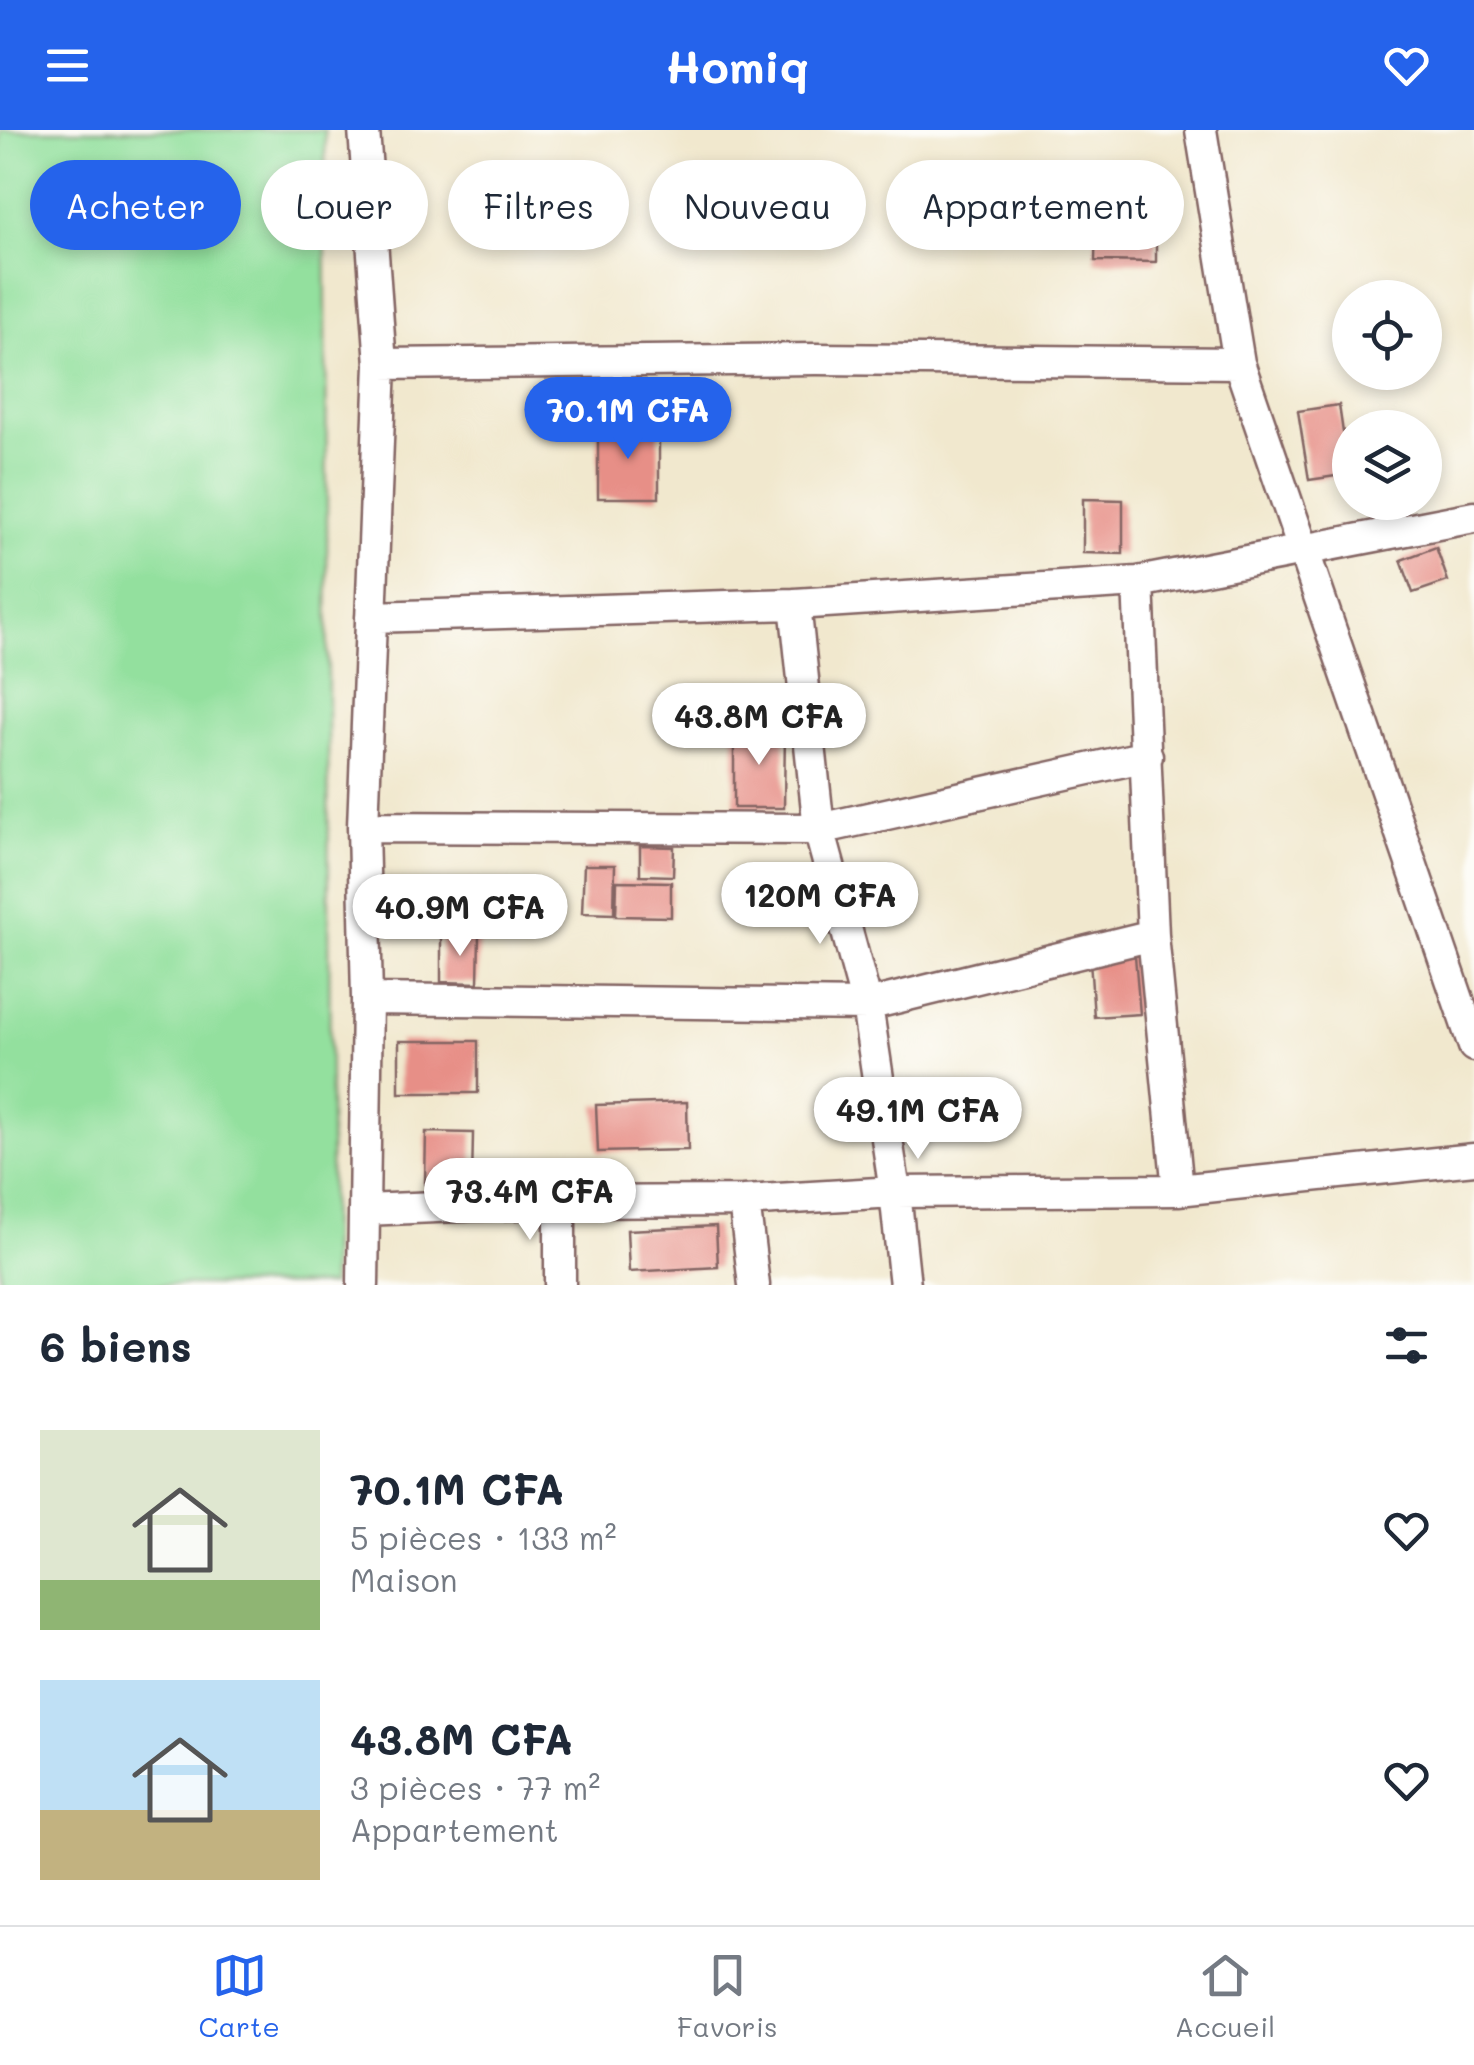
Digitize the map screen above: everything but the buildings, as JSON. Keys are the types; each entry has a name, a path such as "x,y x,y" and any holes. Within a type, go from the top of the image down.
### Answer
{"street":[{"path":"363,1285 367,998 363,828 380,364 364,130"},
{"path":"1201,130 1239,363 1303,548 1462,974 1474,1046"},
{"path":"380,364 816,359 1239,363"},
{"path":"371,617 796,604 1138,582 1474,518"},
{"path":"1138,582 1152,935 1178,1190"},
{"path":"796,604 819,829 867,1004 905,1285"},
{"path":"363,828 819,829 1147,756"},
{"path":"367,998 867,1004 1152,935"},
{"path":"364,1210 560,1202 744,1201 895,1192 1178,1190 1474,1159"},
{"path":"744,1201 754,1285"},
{"path":"560,1202 560,1285"}],"green space":[{"path":"0,130 325,130 325,160 261,160 261,250 326,250 331,1285 0,1285"}]}
